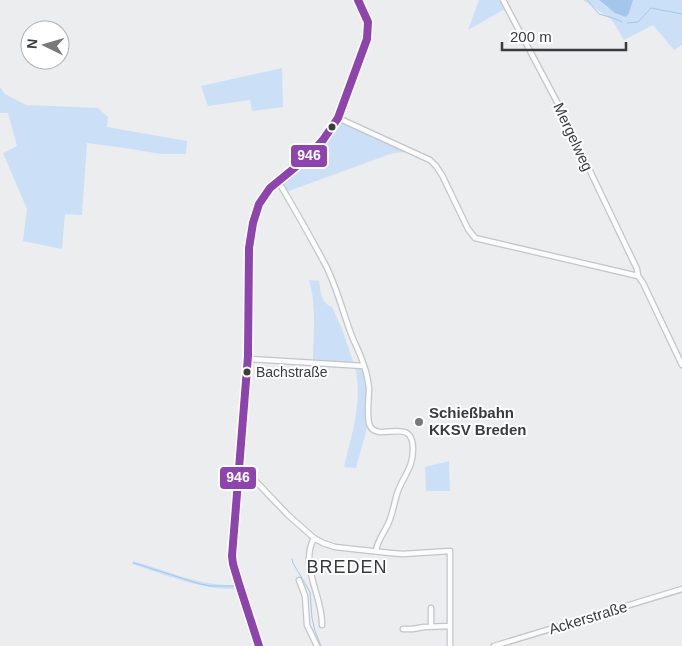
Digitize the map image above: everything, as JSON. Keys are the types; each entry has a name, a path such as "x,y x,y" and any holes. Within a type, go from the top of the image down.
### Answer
{"main road":[{"path":"259,646 233,564 248,359 250,236 259,204 267,192 309,156 338,118 367,39 368,22 358,0"}],"street":[{"name":"Mergelweg","path":"503,0 556,100 637,269 638,276 682,365"},
{"path":"338,118 430,160 442,175 468,229 475,238 638,276"},
{"path":"278,181 326,265 339,298 350,333 364,366 369,387 369,423 371,428 379,432 402,431 407,433 412,440 411,467 398,492 390,521 376,546 376,551"},
{"path":"248,359 364,366"},
{"path":"239,470 246,471 314,538 330,545 403,554 450,551 450,646"},
{"path":"314,538 310,566 322,614 322,625"},
{"path":"299,580 305,596 308,625 317,646"},
{"name":"Ackerstraße","path":"494,646 682,589"},
{"path":"431,608 431,626"},
{"path":"403,629 450,626"}],"shaded area":[{"path":"479,0 500,0 505,9 468,30"},
{"path":"583,0 599,0 608,8 629,13 633,0 682,0 682,45 674,50 653,25 624,40 612,20"},
{"path":"599,0 633,0 626,17 615,13"},
{"path":"282,68 283,107 252,111 250,100 208,106 201,86"},
{"path":"0,87 5,94 26,105 98,108 108,117 107,127 187,141 186,154 161,154 87,143 82,215 65,214 62,249 23,241 27,209 3,153 17,146 8,113 0,113"},
{"path":"343,122 409,152 393,153 286,192 281,184 282,180 336,125"},
{"path":"309,280 319,281 322,297 332,307 354,364 313,362 314,310"},
{"path":"355,367 363,368 367,386 368,424 356,468 344,467 357,404 358,392"},
{"path":"449,461 450,491 426,491 425,467"},
{"path":"133,561 197,580 223,585 236,585 235,589 208,587 183,581 132,564"}],"waterway":[{"path":"587,0 599,14 622,22"},
{"path":"627,23 638,22 651,8 682,14"},
{"path":"230,535 244,360"},
{"path":"292,559 310,592 312,618 321,646"},
{"path":"134,563 200,584 234,586"}],"transit line":[{"name":"946","path":"259,646 232,556 248,356 249,248 253,223 259,204 270,188 309,156 338,118 367,39 368,22 358,0"}],"place":[{"name":"Bachstraße","path":"247,372"},
{"name":"Schießbahn KKSV Breden","path":"419,422"}],"district":[{"name":"BREDEN","path":"347,567"}]}
